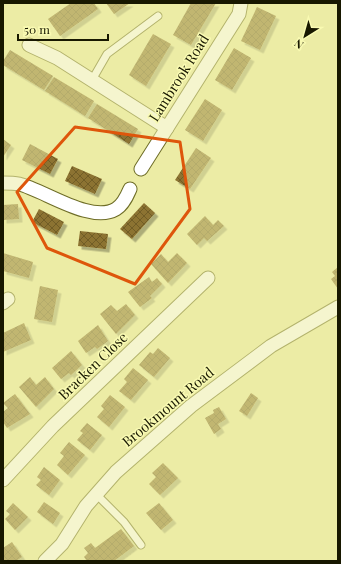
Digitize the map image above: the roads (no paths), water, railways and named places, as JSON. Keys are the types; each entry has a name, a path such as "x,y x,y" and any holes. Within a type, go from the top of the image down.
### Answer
{"street":[{"name":"Lambrook Road","path":"141,169 239,14 241,3"},
{"path":"28,45 57,58 167,128"},
{"path":"3,182 19,184 86,210 103,213 116,209 125,200 130,189"},
{"name":"Bracken Close","path":"3,480 53,426 208,278"},
{"name":"Brookmount Road","path":"45,561 62,544 86,506 116,472 191,406 271,346 338,307"}],"lane":[{"path":"92,80 107,54 158,16"},
{"path":"96,494 124,522 141,545"}]}
